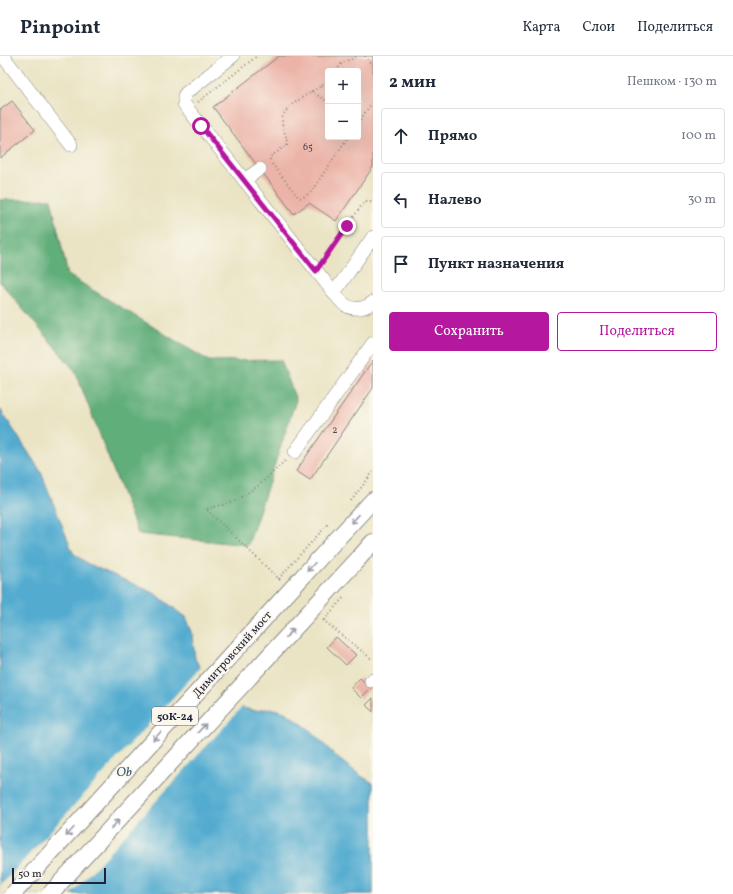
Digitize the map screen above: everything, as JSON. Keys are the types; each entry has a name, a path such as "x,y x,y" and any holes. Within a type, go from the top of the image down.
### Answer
{"main road":[{"name":"Димитровский мост","path":"13,894 373,500"},
{"name":"50К-24","path":"50,894 373,542"}],"street":[{"path":"3,56 71,145"},
{"path":"233,56 186,93 184,104 316,271 345,305 351,308 364,307 373,302"},
{"path":"244,180 260,169"},
{"path":"334,293 373,237"},
{"path":"295,452 373,343"}],"path":[{"path":"197,103 257,56"},
{"path":"338,68 342,63 358,56"},
{"path":"365,56 373,66"},
{"path":"325,83 299,100 283,116 282,122 287,144 269,158 298,197 302,198 311,192 346,140"},
{"path":"311,91 325,100"},
{"path":"361,119 373,101"},
{"path":"316,271 361,206 366,202 373,202"},
{"path":"295,452 259,486 234,502 206,509 280,580 279,578 327,525"},
{"path":"323,619 373,660"}],"green space":[{"path":"51,199 68,275 209,361 281,360 296,400 248,545 138,534 75,371 0,282 0,200"}],"water":[{"name":"Ob","path":"0,409 41,472 73,553 88,564 154,593 186,617 192,632 195,659 210,683 234,706 256,711 270,708 285,712 309,729 340,760 373,783 373,894 0,894"}],"pier":[{"path":"202,666 212,682 235,704 243,706 71,894 0,894 0,886"}],"building":[{"path":"279,56 373,56 373,167 336,221 309,203 294,214 213,107"},
{"path":"12,101 35,130 0,158 0,110"},
{"path":"373,360 373,388 310,480 296,471"},
{"path":"336,637 356,655 346,665 327,647"},
{"path":"360,678 371,688 361,698 351,688"},
{"path":"373,698 373,712 366,705"}],"route":[{"path":"201,126 316,271 347,226"}]}
